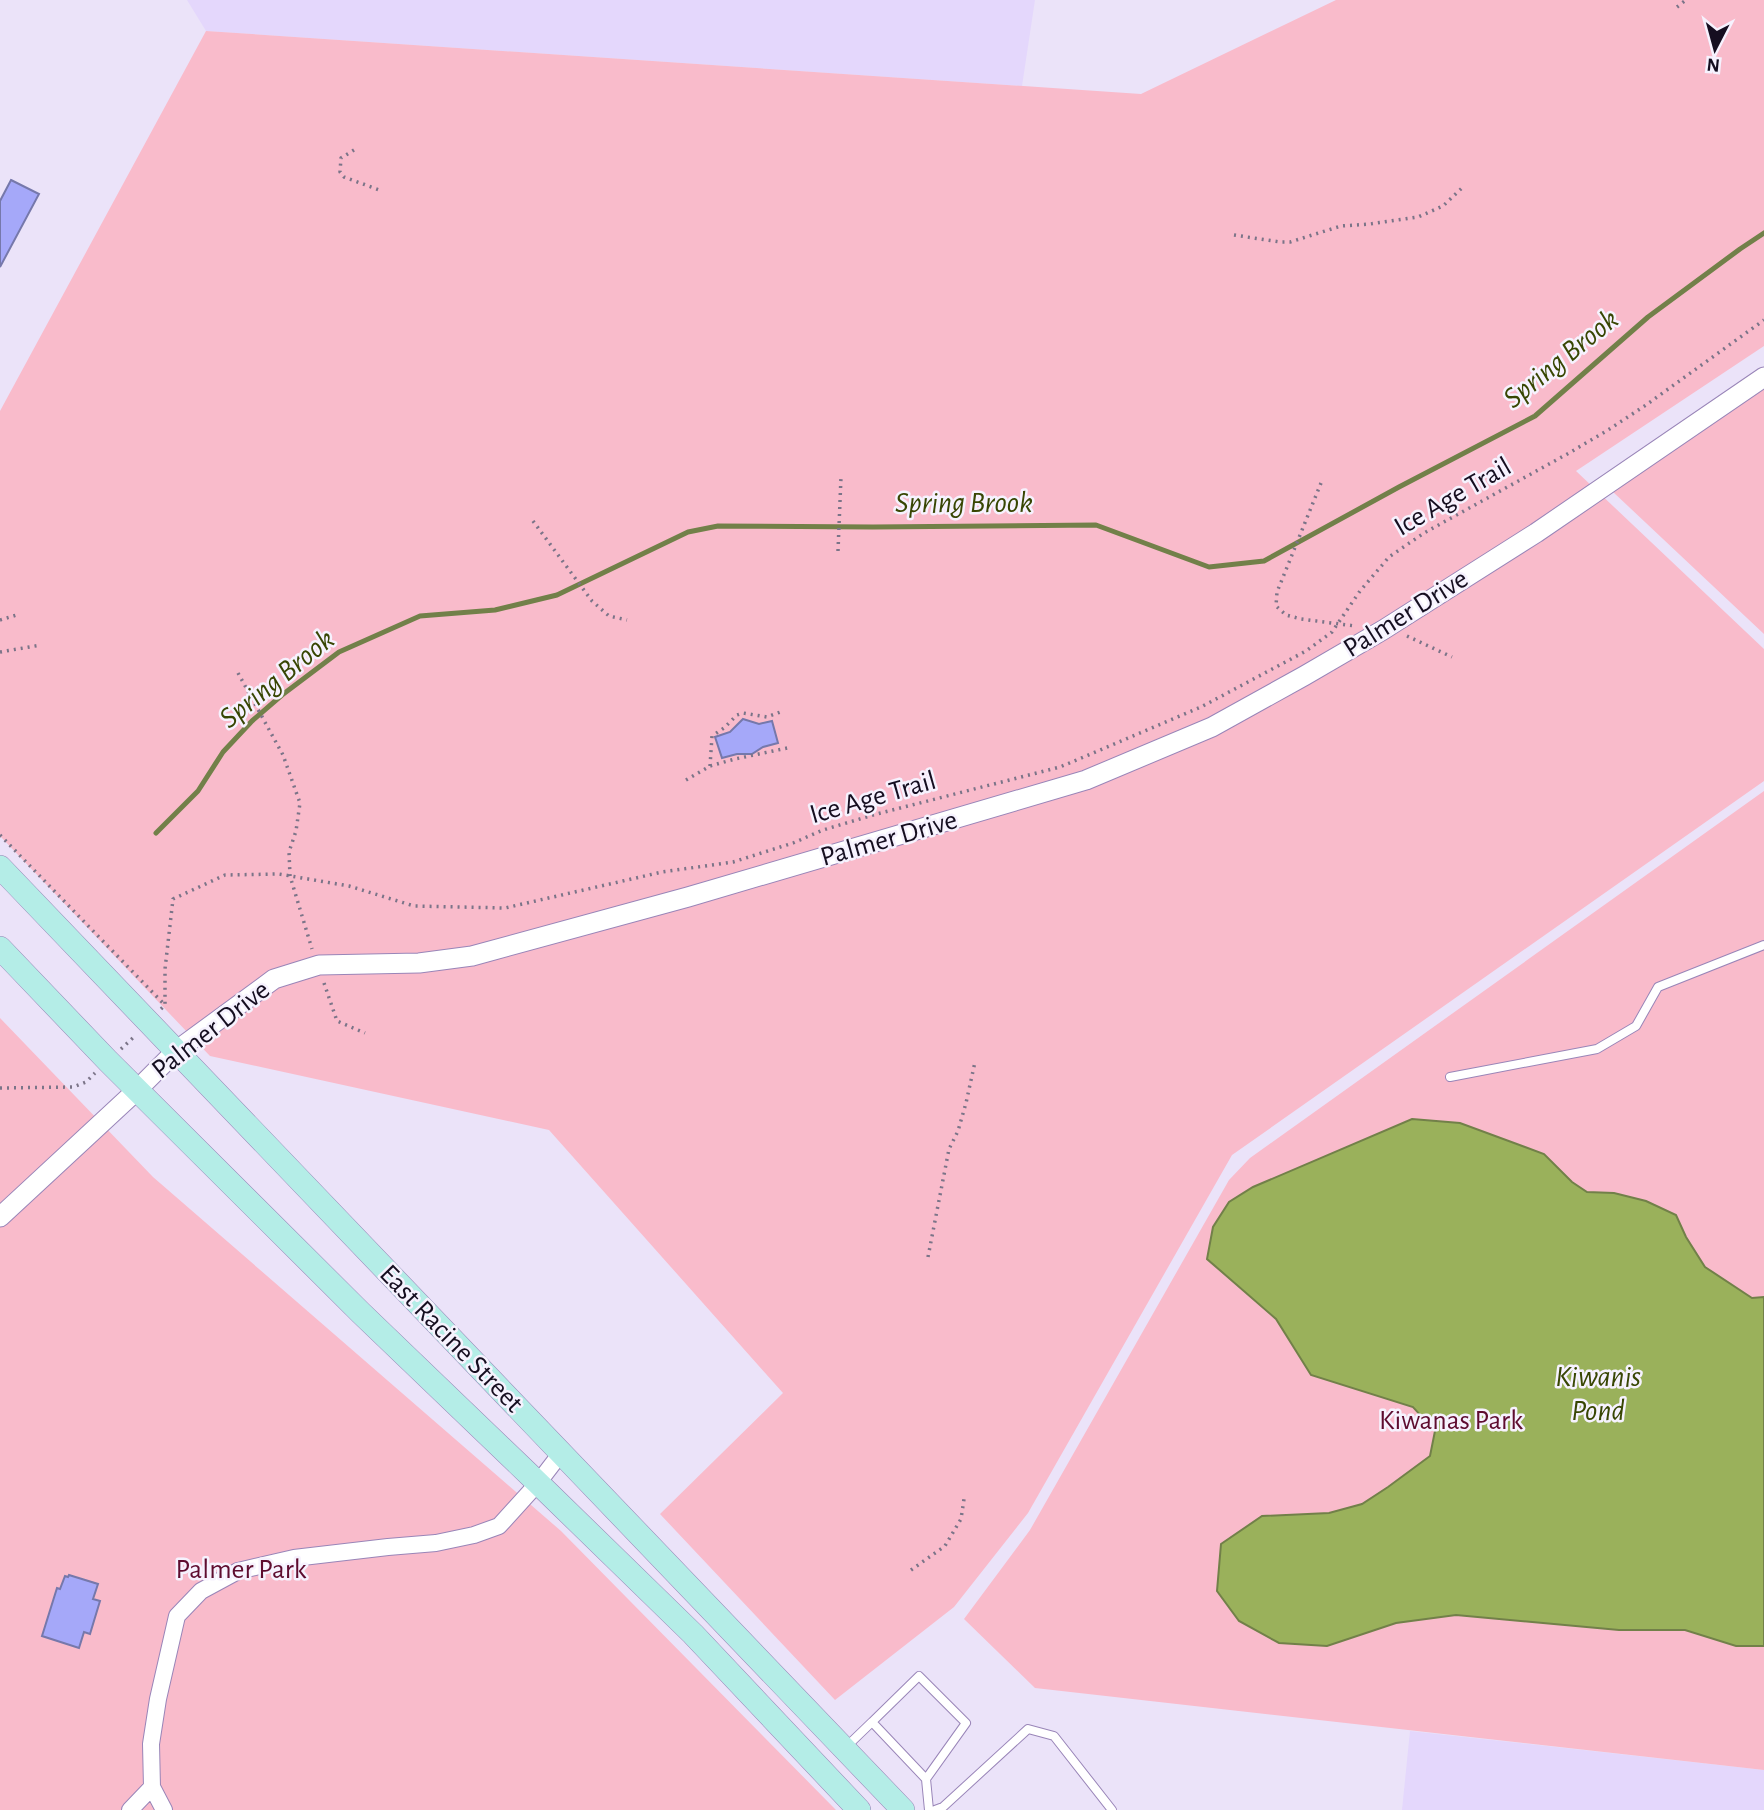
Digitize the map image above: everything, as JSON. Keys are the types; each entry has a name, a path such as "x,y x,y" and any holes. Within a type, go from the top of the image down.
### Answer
{"main road":[{"name":"East Racine Street","path":"0,867 903,1810"},
{"name":"East Racine Street","path":"0,948 108,1061 361,1313 692,1634 859,1810"}],"street":[{"name":"Palmer Drive","path":"0,1217 176,1051 274,979 318,965 419,963 472,956 690,897 1086,780 1212,727 1383,630 1536,533 1764,377"},
{"path":"164,1810 152,1787 151,1744 158,1699 177,1616 201,1591 238,1571 294,1558 436,1543 474,1535 499,1526 561,1453"},
{"path":"130,1810 152,1787"}],"lane":[{"path":"1450,1077 1597,1049 1636,1026 1658,987 1764,945"},
{"path":"844,1748 919,1676 966,1723 926,1779"},
{"path":"872,1722 926,1779 929,1810"},
{"path":"935,1810 943,1807 1028,1729 1054,1737 1112,1810"}],"path":[{"path":"1677,7 1686,0"},
{"path":"354,150 341,158 340,172 344,177 382,191"},
{"path":"1234,235 1290,242 1341,226 1370,225 1418,217 1443,206 1464,186"},
{"name":"Ice Age Trail","path":"165,1005 165,970 173,900 225,875 279,874 349,886 414,905 505,908 662,872 733,862 793,843 823,830 1060,767 1201,707 1306,651 1332,632 1360,591 1389,557 1424,533 1608,430 1764,320"},
{"path":"838,551 841,477"},
{"path":"1321,483 1277,592 1276,606 1286,615 1301,619 1405,635 1452,657"},
{"path":"533,522 592,601 609,615 627,620"},
{"path":"0,620 20,614"},
{"path":"0,652 41,645"},
{"path":"238,673 283,755 300,803 296,831 289,852 290,876 337,1021 365,1033"},
{"path":"710,766 712,736 737,715 743,713 767,717 783,711"},
{"path":"686,780 710,766 792,747"},
{"path":"0,835 165,1005 86,1082 73,1087 0,1088"},
{"path":"928,1257 949,1149 967,1103 975,1062"},
{"path":"911,1570 945,1546 961,1519 964,1499"}],"shaded area":[{"path":"187,0 1035,0 1022,86 206,31"},
{"path":"1410,1731 1764,1770 1764,1810 1402,1810"}],"green space":[{"path":"1336,0 1764,0 1764,346 1576,471 1764,649 1764,781 1232,1155 1028,1513 954,1607 835,1700 660,1514 783,1393 549,1130 210,1056 0,836 0,411 206,31 1141,94"},
{"path":"1764,389 1764,634 1612,491"},
{"name":"Kiwanas Park","path":"1764,791 1764,1770 1035,1688 964,1619 1030,1530 1229,1180 1250,1158"},
{"name":"Palmer Park","path":"0,1018 153,1177 561,1531 836,1810 0,1810"}],"water":[{"name":"Kiwanis Pond","path":"1412,1119 1460,1123 1544,1154 1572,1182 1587,1192 1614,1193 1646,1201 1676,1215 1705,1267 1752,1298 1764,1297 1764,1646 1736,1646 1685,1630 1619,1630 1456,1615 1396,1623 1327,1646 1279,1643 1239,1621 1217,1591 1221,1544 1262,1516 1329,1513 1362,1504 1430,1456 1435,1431 1413,1407 1311,1375 1276,1319 1207,1259 1213,1227 1229,1202 1253,1187"}],"building":[{"path":"11,180 39,194 0,267 0,201"},
{"path":"743,719 759,724 772,721 778,743 763,747 752,754 722,758 715,737 730,732"},
{"path":"65,1576 98,1584 93,1599 100,1601 90,1634 84,1632 79,1648 42,1636 57,1588 60,1589"}],"waterway":[{"name":"Spring Brook","path":"156,833 198,791 223,752 252,721 339,652 420,616 495,610 557,595 688,532 718,526 1096,525 1209,567 1264,561 1535,416 1648,317 1764,233"}]}
